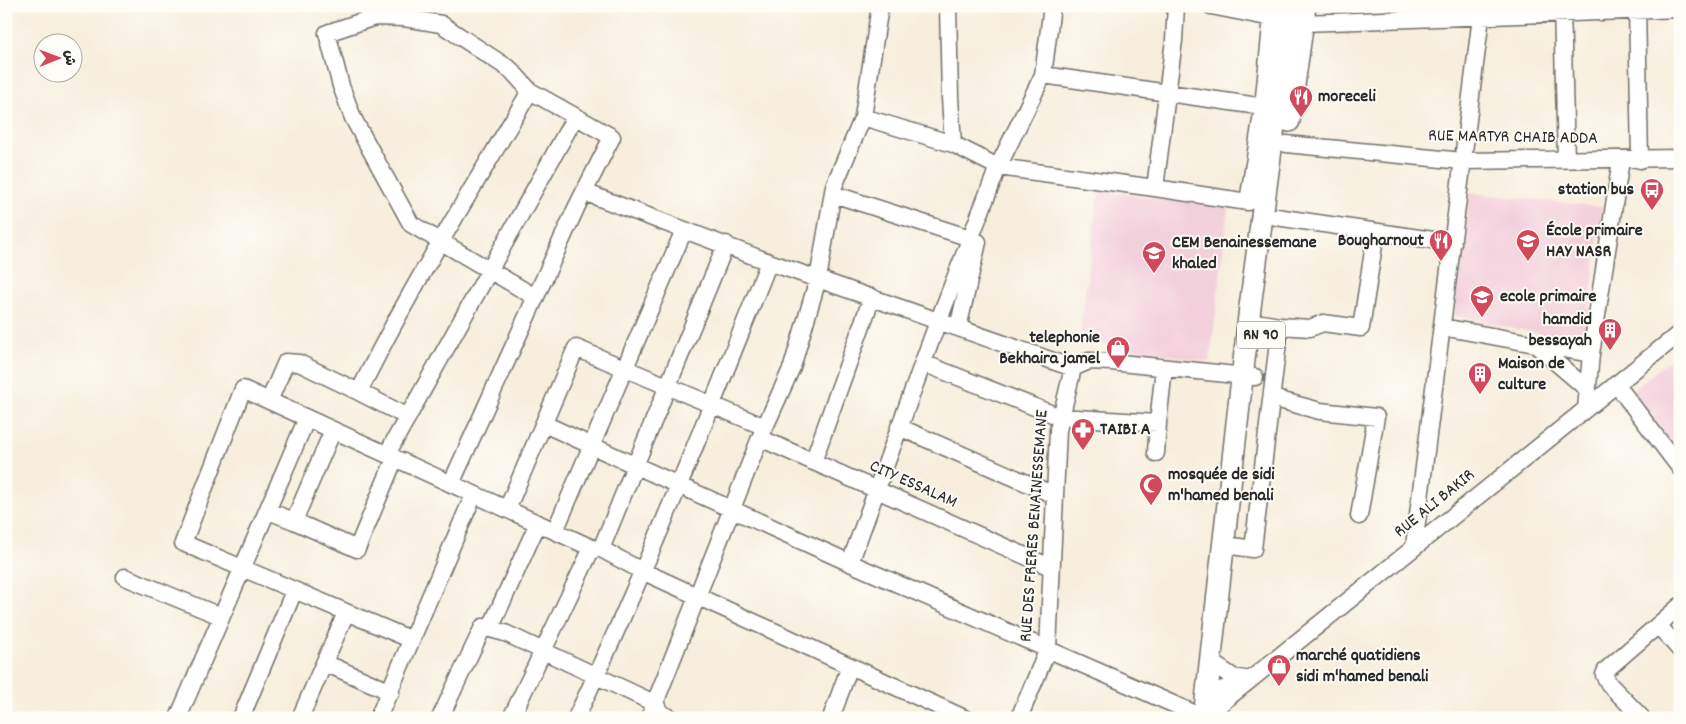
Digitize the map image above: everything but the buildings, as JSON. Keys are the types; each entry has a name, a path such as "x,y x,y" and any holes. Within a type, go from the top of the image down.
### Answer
{"main road":[{"name":"RN 90","path":"1212,663 1239,547 1249,377 1270,108 1289,13"},
{"name":"RN 90","path":"1204,718 1249,377 1272,324 1276,217 1286,144 1289,13"}],"street":[{"path":"652,711 762,432 792,367 818,278 833,194 864,117 880,6"},
{"path":"948,6 953,144"},
{"path":"850,563 938,320 995,174 1043,75 1052,6"},
{"path":"1155,188 1168,93 1176,6"},
{"path":"1211,6 1289,13 1392,13 1481,17 1562,10 1680,9"},
{"path":"1637,8 1640,160"},
{"path":"1562,10 1566,160"},
{"path":"451,484 535,297 612,137 530,91 511,70 441,24 404,18 375,17 327,33 341,86 353,118 411,224 535,297"},
{"path":"1414,546 1481,17"},
{"path":"864,117 953,144 995,174 1155,188 1248,202 1270,108 1043,75"},
{"path":"359,392 374,359 530,91"},
{"path":"268,511 357,549 391,456 408,417 576,117"},
{"name":"RUE MARTYR CHAIB ADDA","path":"1286,144 1464,161 1680,158"},
{"path":"1586,409 1591,354 1621,160"},
{"path":"958,328 995,174"},
{"path":"584,192 726,244 769,262 1073,368 1089,361 1249,377"},
{"path":"833,194 970,238"},
{"path":"1276,217 1453,243"},
{"path":"555,531 684,230"},
{"path":"1272,324 1310,328 1324,323 1361,328 1376,232"},
{"path":"511,718 597,549 635,466 666,386 726,244"},
{"path":"576,718 642,571 712,406 769,262"},
{"path":"813,462 872,297"},
{"path":"1272,324 1272,398 1253,549 1239,547 1272,324"},
{"path":"1442,327 1591,354"},
{"name":"RUE ALI BAKIR","path":"1208,694 1250,680 1680,333"},
{"path":"1536,344 1587,389"},
{"name":"CITY ESSALAM","path":"544,424 576,348 712,406 762,432 813,462 1050,567"},
{"path":"269,401 286,362 299,363 408,417"},
{"path":"923,363 1060,417 1158,423"},
{"name":"RUE DES FRERES BENAINESSEMANE","path":"1019,718 1048,649 1050,567 1060,417 1073,368"},
{"path":"1156,452 1164,368"},
{"path":"1616,384 1680,468"},
{"path":"412,640 242,570 183,543 243,388 964,718"},
{"path":"1272,398 1320,411 1376,417 1359,516"},
{"path":"178,718 220,616 268,511 307,418"},
{"path":"507,509 544,424 850,563 1204,718 1250,680"},
{"path":"900,427 1054,495"},
{"path":"294,521 333,430"},
{"path":"378,718 391,692 474,494"},
{"path":"490,629 538,523"},
{"path":"126,577 220,616"},
{"path":"241,718 294,591"},
{"path":"1642,718 1609,684 1604,675 1606,670 1680,606"},
{"path":"300,718 346,613"},
{"path":"1658,625 1680,650"},
{"path":"440,718 483,627 505,633 596,676 652,711 671,718"},
{"path":"325,663 391,692"},
{"path":"1212,663 1232,677 1250,680"},
{"path":"831,718 850,666"}],"shaded area":[{"name":"CEM Benainessemane khaled","path":"1099,190 1228,208 1210,362 1079,340"},
{"name":"École primaire HAY NASR","path":"1470,193 1602,207 1585,343 1454,316"},
{"path":"1680,352 1680,455 1632,390"}],"place":[{"name":"moreceli","path":"1301,118"},
{"name":"station bus","path":"1652,211"},
{"name":"Bougharnout","path":"1441,262"},
{"name":"École primaire HAY NASR","path":"1528,262"},
{"name":"CEM Benainessemane khaled","path":"1154,274"},
{"name":"ecole primaire","path":"1482,318"},
{"name":"hamdid bessayah","path":"1610,351"},
{"name":"telephonie Bekhaira jamel","path":"1118,369"},
{"name":"Maison de culture","path":"1480,395"},
{"name":"TAIBI A","path":"1083,451"},
{"name":"mosquée de sidi m'hamed benali","path":"1151,506"},
{"name":"marché quatidiens sidi m'hamed benali","path":"1279,687"}]}
